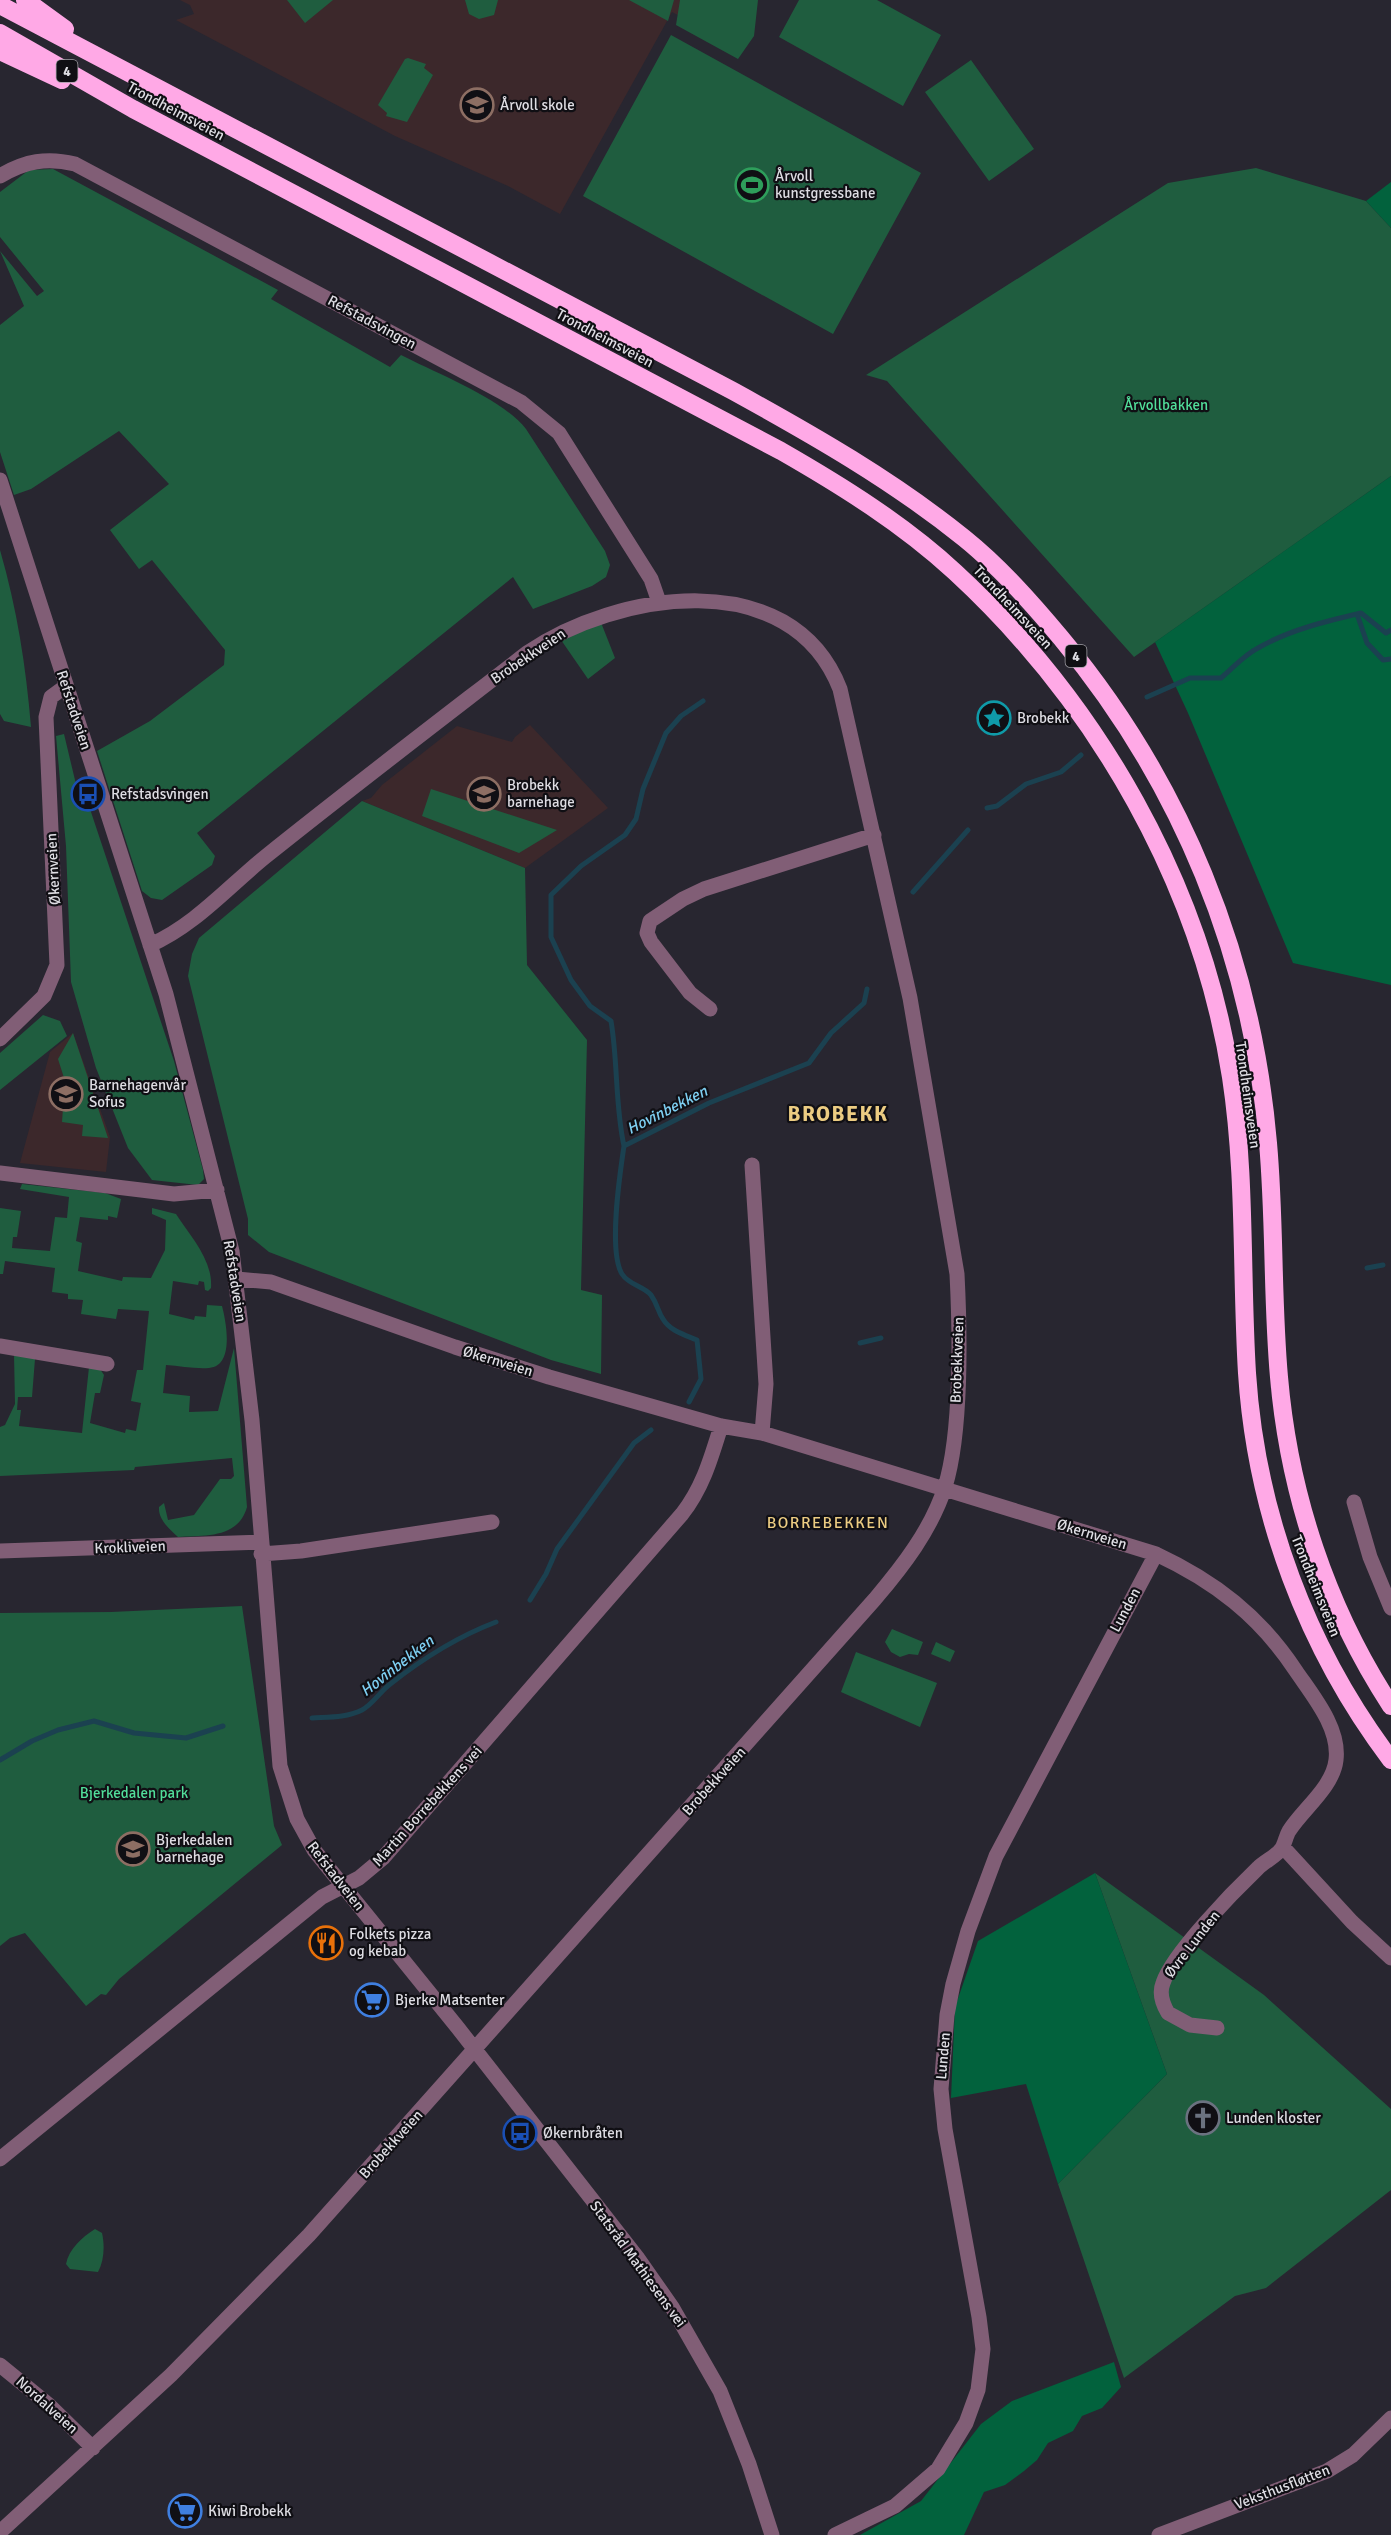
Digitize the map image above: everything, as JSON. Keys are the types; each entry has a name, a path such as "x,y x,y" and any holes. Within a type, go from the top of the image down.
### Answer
{"highway":[{"name":"4","path":"25,0 130,74"},
{"name":"Trondheimsveien","path":"0,5 733,391 844,453 966,540 1017,588 1084,666 1109,699 1164,788 1193,846 1237,967 1251,1021 1267,1134 1278,1376 1292,1468 1305,1522 1348,1633 1391,1706"},
{"name":"Trondheimsveien","path":"0,33 133,109 781,451 857,497 952,569 989,604 1053,676 1084,718 1140,809 1164,860 1194,937 1220,1024 1231,1077 1238,1142 1247,1373 1253,1428 1276,1532 1295,1591 1319,1644 1344,1691 1391,1760"},
{"path":"0,51 133,109"}],"street":[{"name":"Refstadsvingen","path":"0,176 34,161 61,161 75,164 521,402 550,423 570,448 651,579 659,602"},
{"name":"Refstadveien","path":"0,480 180,1040 237,1279 252,1420 280,1766 290,1801 305,1835 342,1886 475,2050"},
{"name":"Brobekkveien","path":"0,2532 93,2448 256,2292 475,2050 897,1574 922,1535 945,1488 954,1436 959,1309 957,1274 910,998 840,689 828,664 810,641 785,622 751,609 694,601 659,602 582,622 538,646 264,858 191,920 150,945"},
{"name":"Økernveien","path":"0,1039 44,996 57,965 46,717 51,697 66,686"},
{"path":"710,1009 690,993 651,942 647,933 650,921 683,899 704,889 874,835"},
{"path":"752,1165 766,1384 762,1433"},
{"path":"0,1173 174,1194 217,1190"},
{"name":"Økernveien","path":"237,1279 271,1281 455,1347 721,1426 762,1433 1156,1554 1204,1579 1229,1596 1258,1622 1288,1659 1328,1722 1335,1739 1336,1752"},
{"path":"0,1346 107,1364"},
{"name":"Martin Borrebekkens vei","path":"0,2159 320,1898 359,1878 383,1858 682,1514 696,1496 705,1477 721,1426"},
{"path":"1354,1502 1370,1557 1391,1608"},
{"name":"Krokliveien","path":"0,1551 261,1548 301,1551 492,1522"},
{"name":"Lunden","path":"835,2535 896,2505 938,2469 966,2423 978,2390 983,2349 945,2129 941,2089 947,2015 953,1984 968,1931 996,1856 1156,1554"},
{"name":"Øvre Lunden","path":"1217,2028 1190,2025 1173,2017 1162,1999 1162,1984 1187,1946 1221,1907 1283,1847 1289,1831 1326,1783 1336,1762 1336,1752"},
{"path":"1283,1847 1352,1922 1391,1958"},
{"name":"Statsråd Mathiesens vei","path":"475,2050 637,2257 689,2334 730,2415 772,2535"},
{"name":"Nordalveien","path":"0,2365 49,2405 93,2448"},
{"name":"Veksthusfløtten","path":"1159,2535 1327,2471 1353,2455 1391,2418"}],"shaded area":[{"name":"Årvoll skole","path":"180,0 707,0 694,23 672,12 560,214 508,186 395,136 176,20 194,14 190,5"},
{"name":"Brobekk barnehage","path":"530,725 608,808 525,868 362,801 371,798 382,785 457,726 512,742"},
{"name":"Barnehagenvår Sofus","path":"73,1033 110,1137 106,1172 20,1163 50,1052"}],"green space":[{"path":"287,0 333,0 305,23"},
{"path":"465,0 498,0 494,15 479,19 469,14"},
{"path":"629,0 674,0 668,21"},
{"path":"680,0 758,0 754,36 738,59 676,25"},
{"path":"799,0 877,0 941,35 903,106 779,37"},
{"name":"Årvoll kunstgressbane","path":"671,35 921,173 833,334 583,196"},
{"path":"405,59 426,64 424,68 433,75 407,122 386,116 387,113 378,105"},
{"path":"971,60 1034,149 989,181 925,92"},
{"name":"Årvollbakken","path":"1256,168 1366,201 1391,228 1391,476 1134,657 887,381 866,375 1168,183"},
{"path":"53,169 278,290 271,299 390,367 401,355 502,407 526,429 605,551 610,565 606,577 592,586 533,609 513,577 197,833 215,856 212,865 162,900 151,898 142,891 97,751 150,721 224,665 225,650 152,560 139,569 110,530 169,484 119,431 31,489 14,495 0,452 0,325 24,306 0,251 37,296 44,291 0,237 0,192 29,170"},
{"path":"1391,182 1391,228 1366,201"},
{"path":"1391,476 1391,985 1293,963 1188,713 1155,642"},
{"path":"0,550 20,638 31,727 4,721 0,714"},
{"path":"600,620 615,658 588,679 559,637"},
{"path":"64,734 80,801 87,800 174,1061 203,1170 204,1179 198,1185 152,1180 128,1148 96,1068 71,982 66,846 56,736"},
{"path":"431,789 557,830 519,853 422,816"},
{"path":"362,801 525,868 527,965 587,1040 581,1290 602,1295 601,1374 551,1360 269,1252 248,1235 248,1219 188,976 192,954 199,938"},
{"path":"43,1015 60,1021 67,1036 0,1090 0,1053"},
{"path":"73,1033 108,1138 82,1136 83,1125 62,1122 65,1081 58,1059"},
{"path":"22,1184 105,1193 121,1199 117,1218 108,1216 108,1220 80,1217 76,1241 82,1243 78,1271 122,1281 123,1277 151,1278 165,1250 166,1220 152,1214 152,1208 176,1214 200,1249 211,1278 211,1288 208,1291 205,1290 204,1282 199,1281 198,1285 173,1281 169,1314 194,1320 195,1316 206,1317 207,1305 222,1306 226,1351 223,1360 209,1368 166,1365 163,1393 190,1396 189,1412 218,1411 234,1348 247,1507 243,1517 228,1530 209,1535 178,1537 162,1520 159,1507 164,1503 168,1520 194,1515 220,1479 231,1479 234,1476 232,1458 135,1467 134,1470 0,1476 0,1427 5,1425 15,1404 14,1354 35,1359 32,1397 18,1397 17,1410 21,1410 19,1426 82,1433 89,1367 100,1369 104,1375 100,1393 95,1393 90,1423 125,1433 126,1429 136,1431 141,1403 131,1401 137,1370 143,1370 149,1311 118,1309 116,1319 81,1314 83,1300 68,1299 68,1294 52,1292 55,1268 5,1261 3,1274 0,1274 0,1208 21,1211 17,1237 13,1237 12,1248 50,1251 55,1217 67,1218 69,1197 20,1189"},
{"name":"Bjerkedalen park","path":"242,1606 274,1826 282,1845 119,1979 106,1995 101,1994 86,2006 25,1933 10,1938 0,1946 0,1613 111,1612"},
{"path":"892,1629 923,1642 918,1655 909,1654 900,1657 891,1652 885,1642"},
{"path":"936,1642 955,1651 950,1662 931,1654"},
{"path":"856,1652 937,1683 920,1727 841,1692"},
{"path":"1095,1873 1264,1995 1391,2109 1391,2190 1266,2288 1235,2296 1124,2378 1058,2184 1167,2074"},
{"path":"1095,1873 1167,2074 1058,2184 1026,2084 951,2098 955,2007 978,1941"},
{"path":"95,2229 102,2233 103,2243 103,2258 98,2272 70,2269 66,2264 73,2248"},
{"path":"1114,2362 1121,2387 1102,2408 1082,2416 1073,2431 1048,2443 1037,2460 1024,2471 1005,2485 984,2492 964,2535 860,2535 921,2501 981,2424 1012,2401"}],"waterway":[{"name":"Hovinbekken","path":"1147,697 1190,678 1221,678 1258,648 1282,636 1322,623 1361,613 1386,633 1391,630"},
{"name":"Hovinbekken","path":"1357,614 1367,643 1383,660 1391,659"},
{"path":"624,1146 611,1021 590,1006 571,980 551,937 551,895 581,866 625,835 636,819 643,789 666,733 681,716 703,701"},
{"name":"Hovinbekken","path":"987,808 997,806 1026,784 1061,772 1081,755"},
{"name":"Hovinbekken","path":"913,892 968,830"},
{"name":"Hovinbekken","path":"689,1402 701,1379 697,1340 670,1327 661,1316 651,1295 625,1278 618,1263 615,1231 624,1146 709,1103 809,1063 831,1033 864,1003 867,989"},
{"path":"1367,1268 1383,1265"},
{"path":"860,1343 881,1338"},
{"name":"Hovinbekken","path":"530,1600 546,1574 557,1549 634,1443 651,1430"},
{"name":"Hovinbekken","path":"312,1718 344,1716 362,1710 414,1666 453,1642 496,1622"},
{"name":"Hovinbekken","path":"0,1760 32,1741 58,1730 94,1721 134,1733 186,1738 223,1726"}],"place":[{"name":"Årvoll skole","path":"477,105"},
{"name":"Årvoll kunstgressbane","path":"752,185"},
{"name":"Brobekk","path":"994,718"},
{"name":"Refstadsvingen","path":"88,794"},
{"name":"Brobekk barnehage","path":"484,794"},
{"name":"Barnehagenvår Sofus","path":"66,1094"},
{"name":"Bjerkedalen barnehage","path":"133,1849"},
{"name":"Folkets pizza og kebab","path":"326,1943"},
{"name":"Bjerke Matsenter","path":"372,2000"},
{"name":"Lunden kloster","path":"1203,2118"},
{"name":"Økernbråten","path":"520,2133"},
{"name":"Kiwi Brobekk","path":"185,2511"}],"district":[{"name":"BROBEKK","path":"838,1114"},
{"name":"BORREBEKKEN","path":"828,1523"}]}
